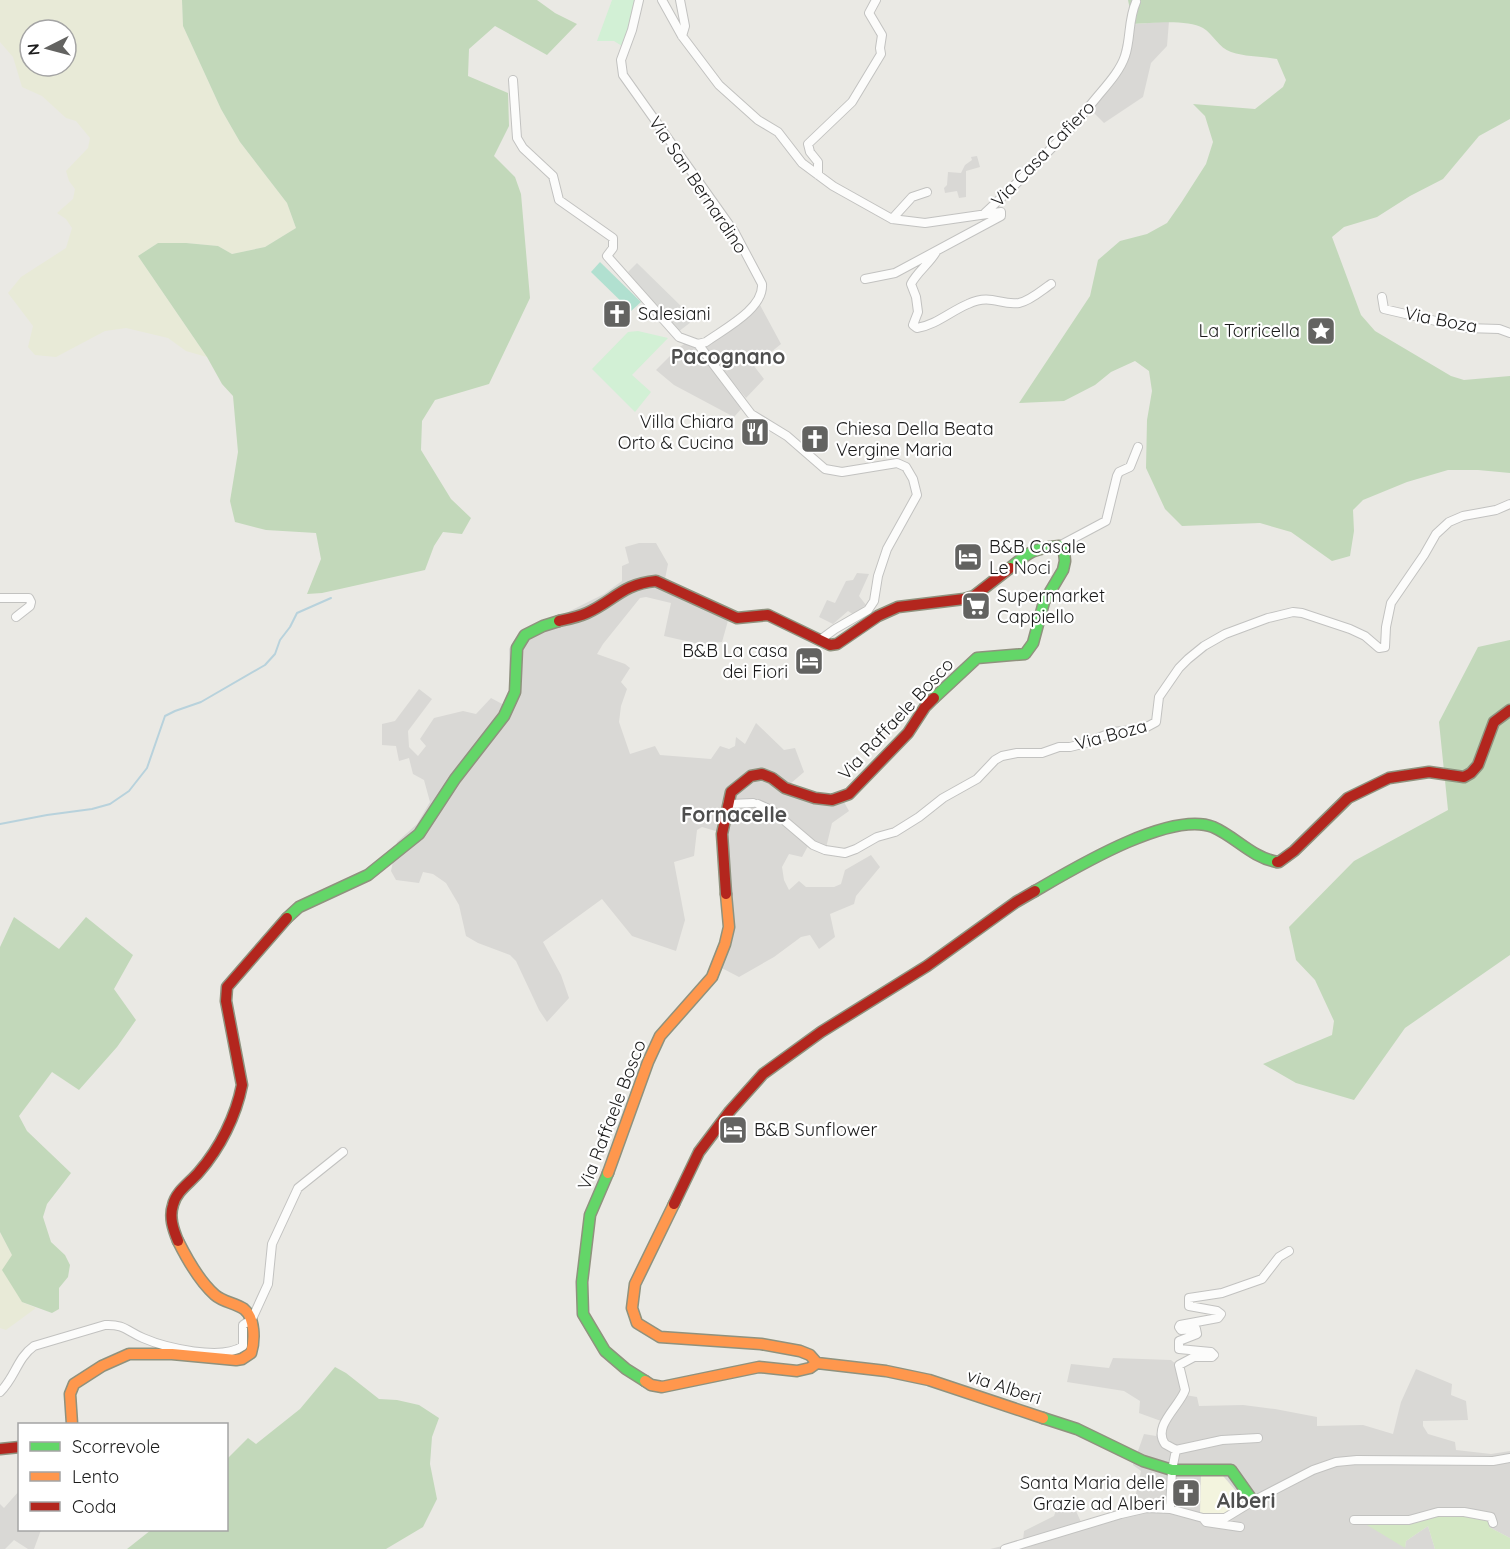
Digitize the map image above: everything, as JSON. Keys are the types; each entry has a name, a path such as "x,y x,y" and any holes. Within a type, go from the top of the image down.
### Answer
{"street":[{"name":"Via San Bernardino","path":"639,0 632,30 621,60 623,75 735,233 762,284 763,291 754,308 706,342 698,344"},
{"path":"662,0 682,36 719,85 758,120 778,132 802,163 818,175 892,219 925,223 984,214"},
{"path":"680,0 685,26 682,36"},
{"path":"818,175 818,162 810,152 808,144 852,102 881,54 882,34 868,13 876,0"},
{"name":"Via Casa Cafiero","path":"984,214 1072,127 1118,70 1126,55 1129,26 1136,2"},
{"path":"513,80 518,138 523,148 553,176 559,200 613,238 613,248 607,256 679,337 698,344 751,414 787,436 825,469 842,472 897,464 906,467 913,479 917,495 887,549 878,576 874,601 868,610 835,628 820,640"},
{"path":"892,219 908,204 912,196 927,192"},
{"name":"Via Casa Cafiero","path":"865,279 896,273 1001,216 1001,212 984,214"},
{"path":"937,251 930,263 911,284 918,312 913,325 917,328 925,327 968,304 986,298 1019,303 1051,284"},
{"name":"Via Boza","path":"1382,297 1384,309 1466,328 1498,329 1510,333"},
{"path":"72,1423 70,1394 74,1384 102,1366 129,1354 242,1359 248,1356 254,1340 252,1319 248,1311 239,1305 224,1301 209,1288 190,1261 172,1224 174,1201 202,1168 236,1111 241,1096 242,1085 226,1001 227,987 288,916 299,907 368,876 419,834 454,779 504,717 515,692 517,648 525,634 543,626 587,613 625,588 643,582 656,581 737,618 768,615 830,645 837,644 878,616 898,607 974,596 1027,554 1039,548 1059,546 1106,521 1117,476 1119,472 1130,467 1138,447"},
{"name":"Via Boza","path":"728,802 730,804 756,804 773,811 813,845 825,850 845,852 856,849 877,837 895,832 919,817 944,798 977,779 1002,756 1017,753 1042,753 1059,747 1086,743 1113,732 1136,731 1156,722 1160,697 1179,668 1204,646 1240,628 1293,612 1350,628 1365,636 1379,648 1385,647 1391,603 1436,534 1449,522 1463,516 1496,510 1510,504"},
{"name":"Via Raffaele Bosco","path":"817,1363 810,1368 797,1371 759,1367 662,1387 651,1385 626,1369 605,1351 583,1314 582,1282 591,1215 648,1062 660,1036 712,977 725,944 729,927 723,834 731,792 755,774 762,774 785,788 815,798 832,800 849,794 901,741 925,707 977,658 1025,654 1031,648 1035,640 1036,624 1043,603 1065,564 1064,550 1059,546"},
{"path":"0,598 29,598 30,606 16,617"},
{"path":"817,1363 810,1354 761,1344 660,1337 637,1323 632,1308 635,1284 699,1152 730,1111 763,1074 821,1032 927,966 1016,902 1091,859 1163,829 1189,823 1212,827 1263,859 1279,862 1294,851 1347,798 1389,778 1429,772 1464,777 1471,773 1478,765 1494,722 1510,710"},
{"path":"0,1392 8,1384 25,1352 34,1346 88,1329 116,1324 125,1326 141,1337 168,1347 230,1353 243,1346 243,1325 252,1319 268,1284 272,1244 298,1188 344,1152"},
{"path":"1258,1438 1222,1440 1176,1450 1165,1444 1162,1437 1163,1425 1185,1389 1179,1365 1188,1359 1214,1355 1211,1352 1179,1349 1179,1341 1197,1334 1196,1329 1181,1330 1179,1327 1180,1324 1218,1318 1221,1314 1217,1311 1189,1306 1188,1298 1222,1293 1262,1279 1280,1257 1289,1251"},
{"name":"via Alberi","path":"817,1363 886,1371 929,1380 1077,1429 1143,1461 1172,1470 1231,1470 1253,1501"},
{"path":"0,1449 18,1448"},
{"path":"1170,1509 1172,1470 1176,1450"},
{"path":"1005,1549 1121,1514 1155,1507 1203,1518 1225,1518 1313,1470 1336,1462 1493,1461 1510,1458"},
{"path":"1354,1520 1397,1521 1438,1512 1464,1512 1491,1517 1493,1523"},
{"path":"1203,1518 1206,1522 1240,1527"}],"shaded area":[{"path":"0,0 182,0 183,26 221,109 240,142 287,203 296,228 265,247 232,254 218,246 158,243 138,256 207,357 186,351 168,338 126,328 105,331 56,357 35,355 28,347 33,326 8,293 21,277 66,248 72,228 66,219 57,213 73,199 75,189 66,171 88,148 90,138 76,121 66,118 42,96 22,87 19,78 78,78 78,18 18,18 18,74 13,57 0,42"},
{"path":"182,0 537,0 555,13 577,24 547,55 495,26 469,49 468,76 508,93 509,126 494,156 515,177 521,194 530,298 489,384 435,400 422,421 421,450 451,499 471,518 462,534 443,532 434,546 425,570 322,593 307,594 321,559 316,533 266,530 235,522 230,501 238,452 233,396 222,384 207,357 138,256 158,243 218,246 232,254 265,247 296,228 287,203 240,142 221,109 183,26"},
{"path":"612,0 636,0 637,3 622,46 614,41 597,41"},
{"path":"1128,0 1510,0 1510,119 1479,136 1443,179 1377,217 1344,227 1332,237 1361,315 1375,331 1451,376 1464,380 1510,376 1510,473 1448,470 1407,482 1363,500 1353,510 1354,531 1350,556 1332,561 1291,532 1260,523 1182,526 1165,509 1146,468 1147,420 1152,391 1149,371 1135,361 1111,372 1095,385 1064,401 1019,403 1090,296 1098,260 1120,241 1147,234 1167,223 1206,164 1213,142 1205,116 1193,104 1255,109 1283,87 1286,80 1277,59 1231,52 1207,31 1196,25 1169,22 1133,24"},
{"path":"1169,21 1167,46 1151,63 1143,97 1104,123 1086,105 1118,65 1127,25"},
{"path":"977,156 980,167 966,171 966,197 959,198 957,191 945,193 948,172 961,173 965,165 972,160 971,157"},
{"path":"600,262 641,302 631,311 591,272"},
{"path":"637,263 686,311 691,322 678,332 628,272"},
{"path":"760,305 781,344 754,366 764,379 746,398 704,345"},
{"path":"638,331 668,338 632,375 651,392 635,412 592,369 628,332"},
{"path":"686,343 693,345 728,386 742,408 734,417 674,385 656,370"},
{"path":"639,543 656,543 668,564 665,579 731,610 722,642 699,644 664,636 671,603 646,597 640,598 603,644 597,654 630,668 621,682 627,689 621,706 619,722 630,754 655,746 660,755 711,759 720,746 729,749 735,746 736,737 745,744 756,723 784,750 795,748 804,772 790,784 813,796 840,795 849,811 832,823 826,848 808,846 802,857 789,854 782,867 784,880 789,890 799,881 806,887 834,887 841,884 845,870 871,855 880,867 856,896 854,904 830,914 835,937 819,949 810,935 801,937 774,957 739,977 716,965 725,922 718,869 719,832 702,827 697,830 694,856 674,862 685,920 676,951 632,936 602,899 543,942 561,975 569,998 547,1022 516,961 510,955 466,936 459,905 446,883 433,874 423,872 419,883 396,880 391,871 397,842 417,824 430,802 424,780 413,774 409,758 399,761 396,746 382,745 382,724 395,721 419,689 432,699 408,731 409,747 418,756 426,746 420,739 434,718 463,711 476,714 491,698 504,705 509,693 509,649 519,632 560,616 604,594 622,581 622,566 629,563 625,547"},
{"path":"857,573 869,574 859,596 866,605 854,615 848,611 833,624 819,617 827,600 835,603 846,581 853,580"},
{"path":"1510,640 1510,955 1405,1028 1354,1100 1296,1083 1263,1064 1332,1035 1334,1021 1315,980 1296,960 1289,927 1354,861 1448,810 1439,722 1478,647"},
{"path":"14,917 59,949 86,917 133,955 114,989 136,1020 117,1047 79,1090 52,1072 19,1116 27,1131 71,1173 47,1204 43,1217 51,1242 65,1255 70,1265 68,1277 59,1288 59,1309 52,1313 22,1302 2,1270 12,1255 0,1232 0,947"},
{"path":"0,1232 12,1255 22,1302 36,1308 6,1330 0,1328"},
{"path":"1113,1358 1171,1360 1177,1365 1185,1395 1197,1397 1199,1406 1243,1405 1275,1409 1317,1417 1317,1426 1363,1425 1393,1434 1401,1402 1416,1369 1452,1384 1451,1395 1466,1401 1468,1420 1423,1421 1423,1426 1428,1434 1455,1442 1456,1450 1491,1454 1510,1451 1510,1538 1489,1527 1438,1514 1397,1541 1405,1547 1406,1541 1428,1526 1435,1549 990,1549 1023,1541 1024,1531 1054,1516 1056,1510 1076,1511 1081,1522 1133,1507 1141,1471 1133,1465 1144,1434 1156,1436 1161,1421 1139,1413 1140,1401 1124,1391 1067,1382 1071,1364 1109,1368"},
{"path":"335,1367 379,1399 419,1405 439,1418 432,1437 430,1464 437,1499 423,1527 386,1549 127,1549 150,1531 228,1531 228,1458 248,1438 256,1444 300,1409"},
{"path":"1201,1476 1223,1476 1243,1499 1222,1516 1200,1516"},
{"path":"18,1492 18,1531 41,1531 34,1549 28,1549 14,1540 5,1549 0,1549 0,1504 4,1508"}],"green space":[{"path":"1438,1514 1489,1519 1489,1527 1510,1538 1510,1549 1435,1549 1428,1526 1406,1541 1405,1548 1362,1522"}],"waterway":[{"path":"0,824 110,804 129,791 147,768 165,716 201,702 265,665 275,654 280,640 297,613 331,598"}],"traffic: fast":[{"path":"934,698 977,658 1025,654 1033,643 1044,602 1063,570 1064,551 1059,546 1043,548 1027,555 1010,568"},
{"path":"287,918 299,907 368,875 419,834 455,779 504,716 515,692 517,648 525,635 559,621"},
{"path":"1035,891 1122,844 1172,827 1195,824 1213,827 1259,856 1277,862"},
{"path":"608,1173 590,1215 582,1282 583,1314 605,1351 645,1381"},
{"path":"1043,1418 1077,1429 1143,1461 1172,1470 1231,1470 1253,1501"}],"traffic: slow":[{"path":"608,1173 648,1062 660,1036 712,977 729,927 726,894"},
{"path":"645,1381 662,1387 759,1367 797,1371 810,1368 817,1363 810,1355 800,1351 761,1344 660,1337 637,1323 632,1308 635,1284 674,1204"},
{"path":"72,1423 70,1394 74,1384 102,1366 129,1354 172,1354 236,1360 251,1353 253,1330 248,1313 218,1297 209,1289 194,1270 178,1241"},
{"path":"817,1363 886,1371 929,1380 1043,1418"}],"traffic: jam":[{"path":"559,621 587,613 626,589 656,581 737,618 768,615 830,645 837,644 878,616 898,607 974,596 1010,568"},
{"path":"726,894 722,834 731,792 751,776 762,774 785,788 815,798 832,800 849,794 908,733 925,707 934,698"},
{"path":"1277,862 1294,851 1348,798 1389,778 1429,772 1464,777 1471,773 1478,765 1494,722 1510,710"},
{"path":"674,1204 699,1152 730,1111 763,1074 821,1032 927,966 1016,902 1035,891"},
{"path":"178,1241 172,1218 175,1200 180,1191 207,1163 220,1142 236,1108 242,1085 226,1001 227,987 287,918"},
{"path":"0,1449 18,1447"}],"place":[{"name":"Salesiani","path":"617,314"},
{"name":"La Torricella","path":"1321,331"},
{"name":"Villa Chiara Orto & Cucina","path":"755,432"},
{"name":"Chiesa Della Beata Vergine Maria","path":"815,439"},
{"name":"B&B Casale Le Noci","path":"968,557"},
{"name":"Supermarket Cappiello","path":"976,606"},
{"name":"B&B La casa dei Fiori","path":"809,661"},
{"name":"B&B Sunflower","path":"733,1130"},
{"name":"Santa Maria delle Grazie ad Alberi","path":"1186,1493"}],"district":[{"name":"Pacognano","path":"728,357"},
{"name":"Fornacelle","path":"734,815"},
{"name":"Alberi","path":"1246,1501"}]}
